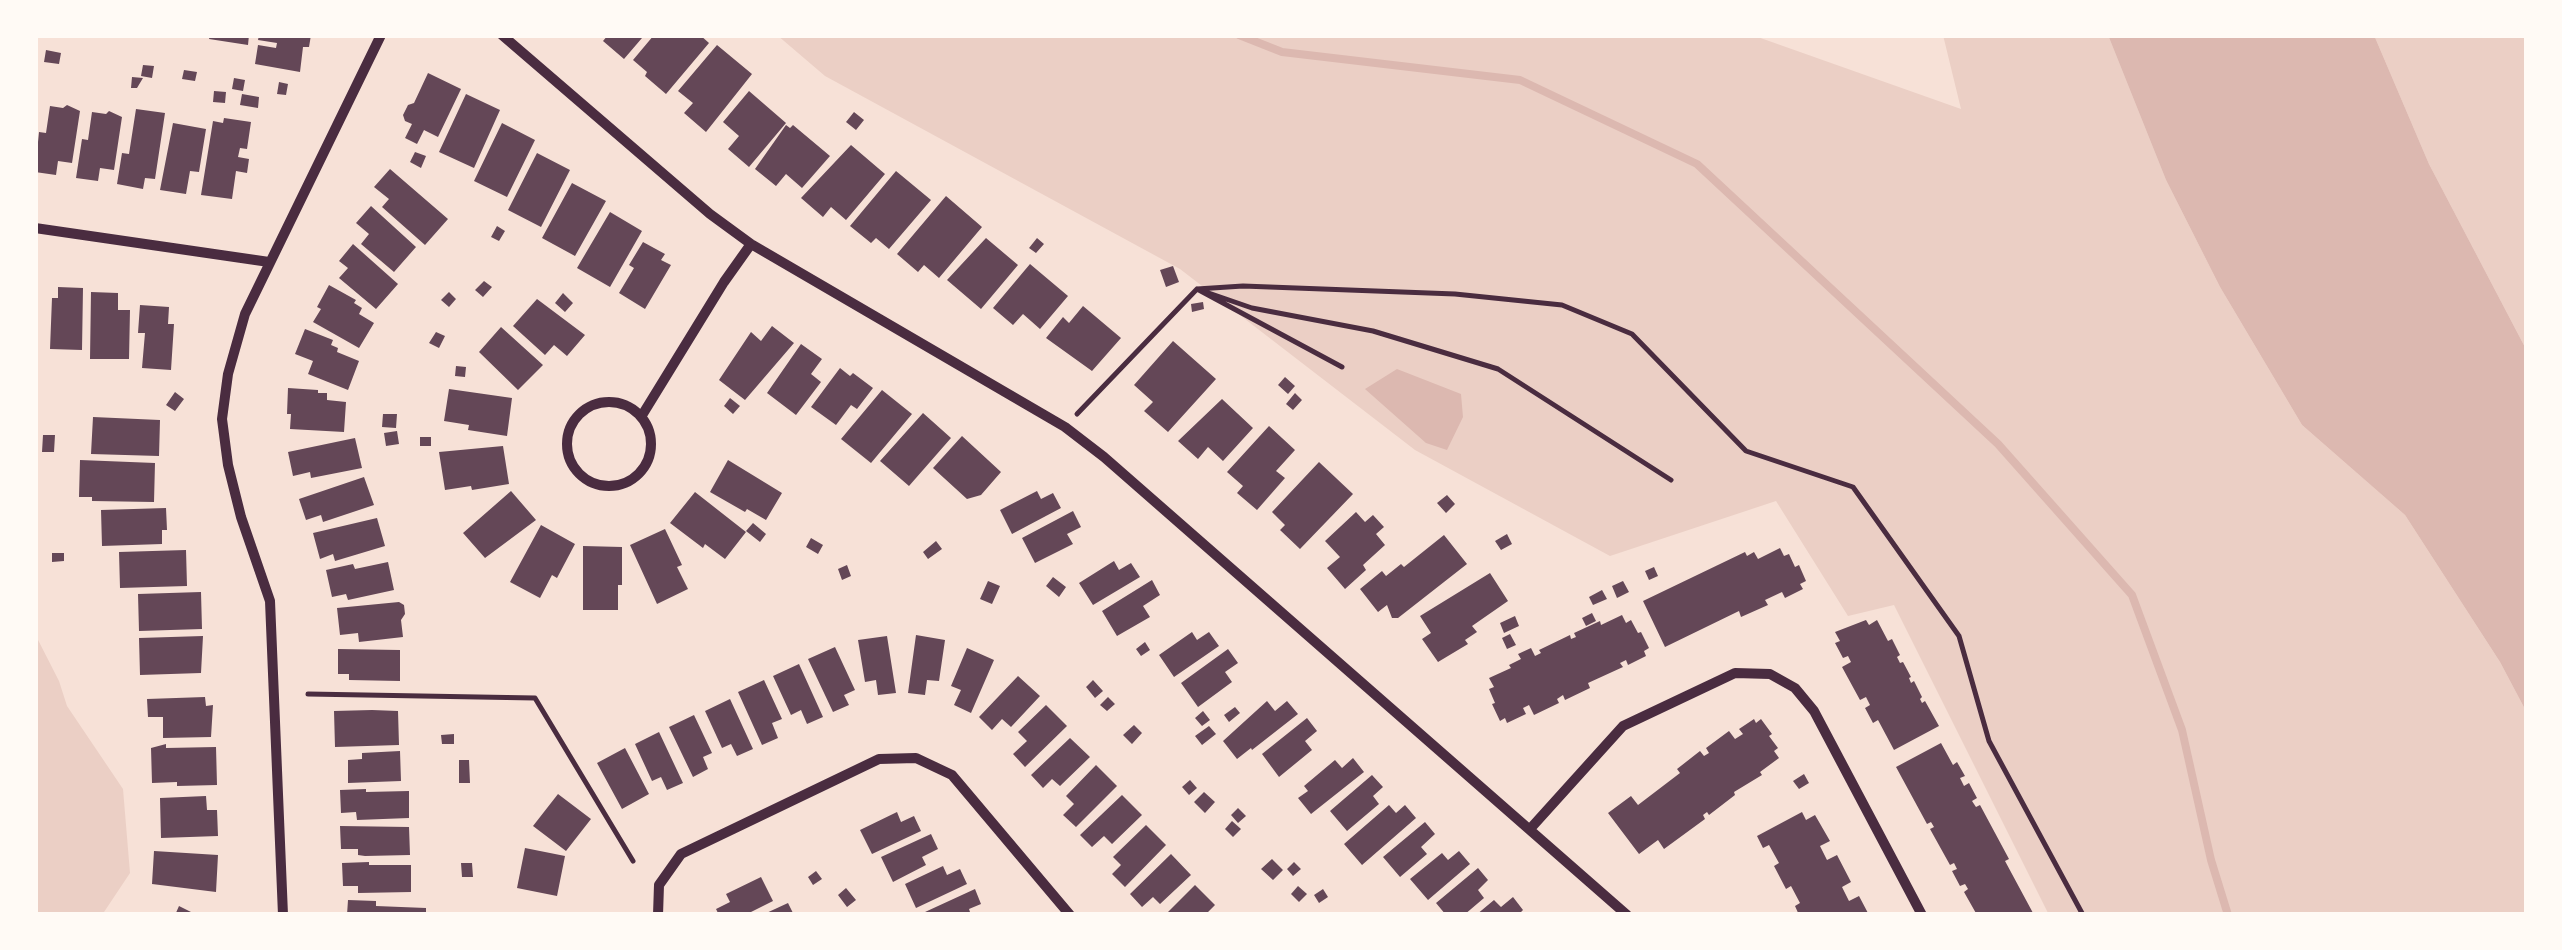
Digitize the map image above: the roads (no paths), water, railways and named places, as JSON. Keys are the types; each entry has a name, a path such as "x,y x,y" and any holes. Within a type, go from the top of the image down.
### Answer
{"street":[{"path":"283,915 270,601 241,517 222,419 228,374 245,314 381,35"},
{"path":"502,35 710,214 751,244 1065,427 1104,457 1627,915"},
{"path":"35,228 269,262"},
{"path":"642,417 751,244"},
{"path":"600,402 620,403 642,417 648,430 650,454 634,478 596,484 576,470 567,443 576,416 600,402"},
{"path":"1530,828 1623,726 1736,673 1770,674 1795,688 1814,712 1922,915"},
{"path":"658,915 659,885 681,854 879,759 916,758 952,775 1070,915"}],"waterway":[{"path":"1239,35 1282,52 1520,80 1697,164 1998,444 2132,595 2182,730 2211,860 2228,915"}]}
